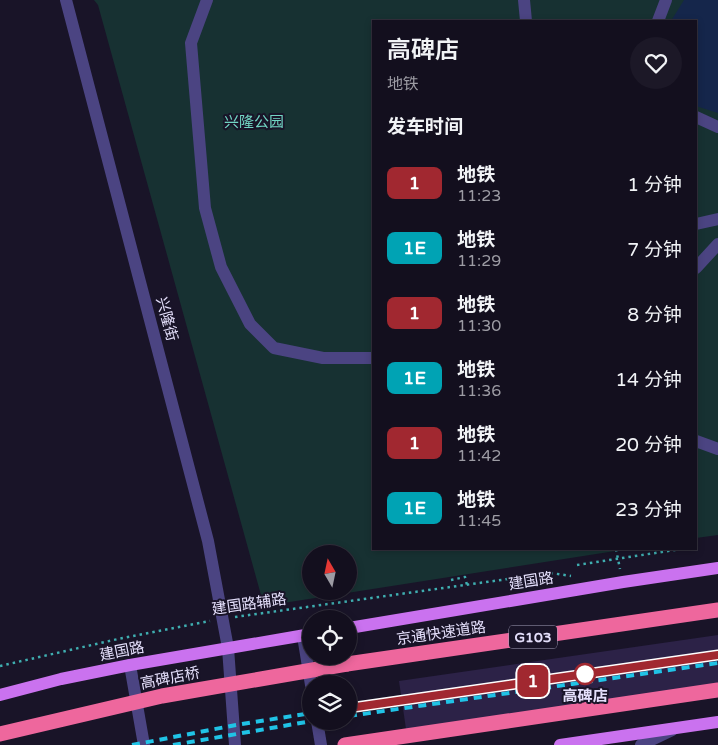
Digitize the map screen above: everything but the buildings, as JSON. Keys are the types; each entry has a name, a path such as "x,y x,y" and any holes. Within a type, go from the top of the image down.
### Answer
{"highway":[{"name":"京通快速道路","path":"357,663 718,610"},
{"name":"高碑店桥","path":"0,734 162,696 342,665"},
{"path":"351,744 718,690"}],"main road":[{"name":"建国路","path":"357,627 718,568"},
{"name":"建国路","path":"0,695 130,665 302,636"},
{"path":"560,745 718,722"}],"street":[{"name":"兴隆街","path":"66,0 208,541 228,648 235,745"},
{"path":"207,0 191,44 205,208 221,267 250,324 274,348 323,358 372,358"},
{"path":"524,0 526,20"},
{"path":"658,20 666,0"},
{"path":"697,117 718,127"},
{"path":"697,224 718,219"},
{"path":"697,267 718,244"},
{"path":"697,441 718,449"},
{"path":"130,665 144,745"},
{"path":"640,745 674,729"},
{"path":"318,730 321,745"}],"path":[{"path":"616,550 623,582"},
{"path":"577,565 675,550"},
{"name":"建国路辅路","path":"0,666 118,639 223,619 551,573 578,577"},
{"path":"451,580 465,577 467,585"}],"green space":[{"name":"兴隆公园","path":"94,0 718,0 718,535 697,538 697,20 372,20 372,550 622,550 358,591 358,545 302,545 302,600 264,606 98,5"}],"water":[{"path":"684,0 718,0 718,113 697,106 697,20 672,20"}],"railway":[{"path":"357,707 718,655"},
{"path":"357,715 718,663"},
{"path":"132,745 302,714"},
{"path":"173,745 302,723"}],"metro line":[{"name":"1","path":"357,707 718,655"}],"place":[{"name":"高碑店","path":"585,674"}]}
